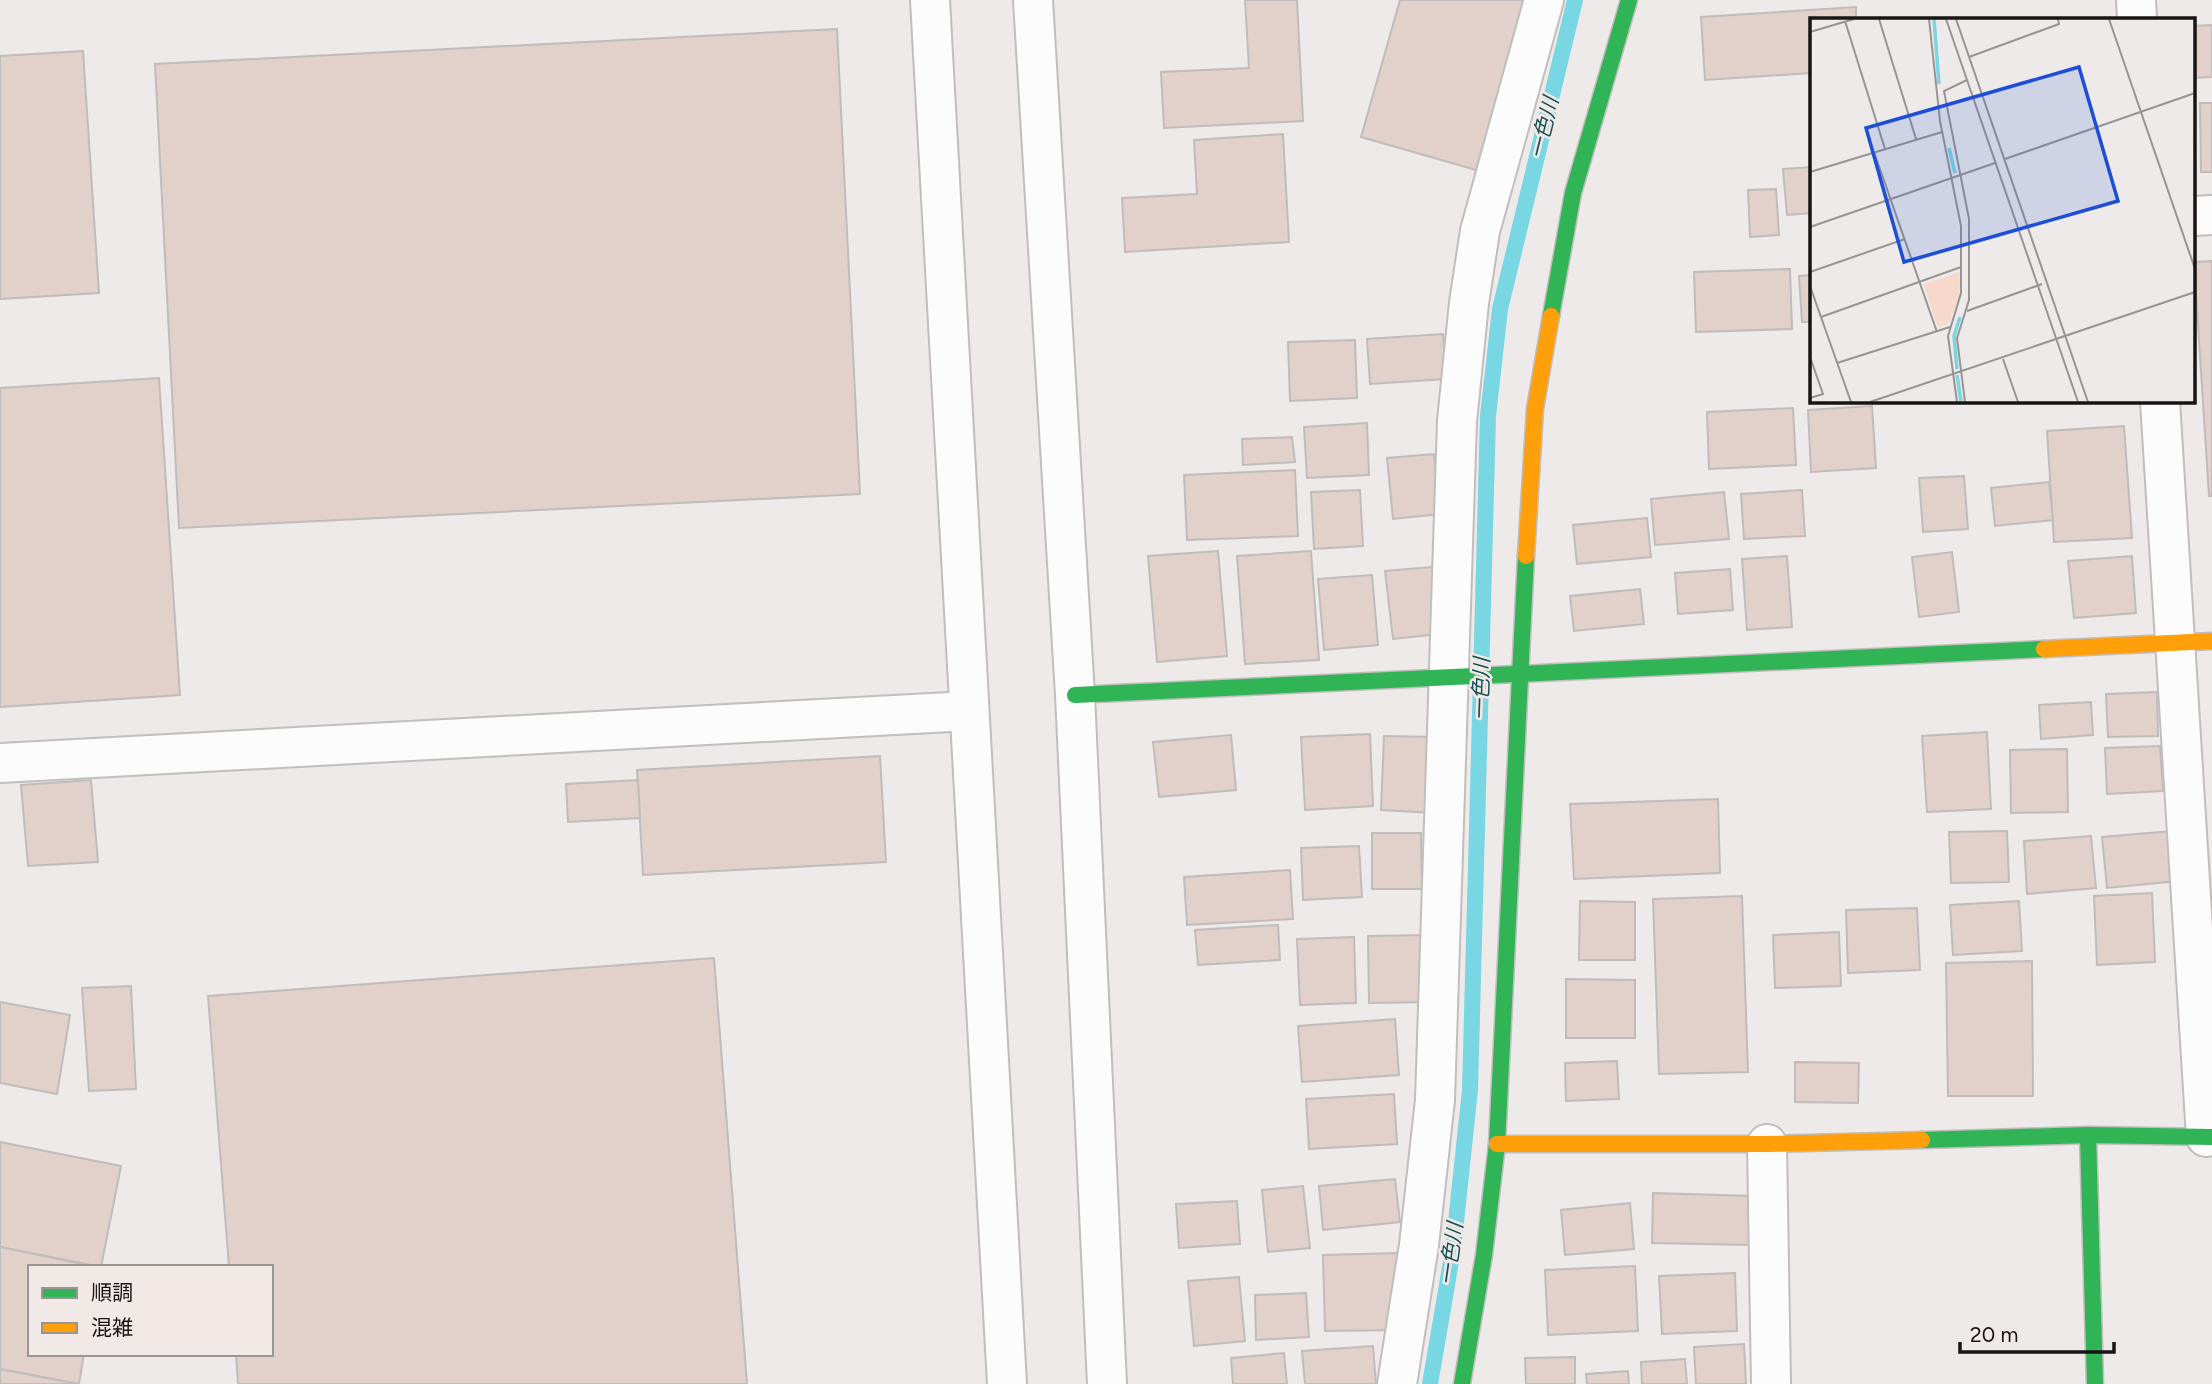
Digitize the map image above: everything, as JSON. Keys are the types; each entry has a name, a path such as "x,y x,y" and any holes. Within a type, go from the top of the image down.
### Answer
{"street":[{"path":"930,0 1007,1384"},
{"path":"1033,0 1075,695 1107,1384"},
{"path":"1397,1384 1419,1245 1434,1100 1456,676 1457,421 1469,303 1480,231 1544,0"},
{"path":"1462,1384 1484,1255 1497,1144 1516,673 1535,409 1542,356 1573,192 1629,0"},
{"path":"2136,0 2137,18"},
{"path":"2194,216 2212,215"},
{"path":"1497,1144 1768,1144 2088,1135 2209,1137 2194,642 2160,402"},
{"path":"1075,695 2194,642"},
{"path":"0,764 969,711"},
{"path":"2088,1135 2095,1384"},
{"path":"1768,1144 1771,1384"}],"building":[{"path":"1245,0 1297,0 1303,121 1164,128 1161,72 1249,68"},
{"path":"1400,0 1525,0 1476,170 1361,137"},
{"path":"1856,7 1856,18 1810,18 1810,73 1705,80 1701,17"},
{"path":"2212,25 2212,77 2194,78 2194,26"},
{"path":"837,29 860,494 179,528 155,64"},
{"path":"83,51 99,293 0,299 0,56"},
{"path":"2200,103 2212,103 2212,172 2201,172"},
{"path":"1283,134 1289,242 1125,252 1122,198 1197,194 1194,140"},
{"path":"1810,167 1810,213 1787,215 1783,169"},
{"path":"1776,189 1779,235 1750,237 1748,190"},
{"path":"2212,261 2212,496 2209,496 2194,262"},
{"path":"1790,269 1792,329 1696,332 1694,272"},
{"path":"1810,275 1810,322 1802,322 1799,276"},
{"path":"1443,334 1446,379 1370,384 1367,339"},
{"path":"1355,340 1357,398 1290,401 1288,342"},
{"path":"159,378 180,695 0,707 0,388"},
{"path":"1872,406 1876,468 1811,472 1808,410"},
{"path":"1793,408 1796,465 1709,469 1707,412"},
{"path":"1367,423 1369,475 1307,478 1304,427"},
{"path":"2124,426 2132,538 2054,542 2047,431"},
{"path":"1292,437 1295,462 1243,465 1242,439"},
{"path":"1434,454 1440,514 1393,519 1387,458"},
{"path":"1295,470 1298,536 1187,540 1184,475"},
{"path":"1964,476 1968,529 1923,532 1919,478"},
{"path":"2049,482 2053,520 1995,526 1991,488"},
{"path":"1360,490 1363,546 1314,549 1311,492"},
{"path":"1802,490 1805,536 1744,539 1741,494"},
{"path":"1724,492 1729,539 1655,545 1651,499"},
{"path":"1647,518 1651,557 1577,564 1573,525"},
{"path":"1218,551 1227,656 1157,662 1148,556"},
{"path":"1311,551 1319,660 1245,664 1237,556"},
{"path":"1952,552 1959,612 1919,617 1912,557"},
{"path":"1787,556 1792,627 1747,630 1742,559"},
{"path":"2132,556 2136,613 2074,618 2068,561"},
{"path":"1432,567 1439,634 1393,639 1385,571"},
{"path":"1730,569 1733,610 1678,614 1675,573"},
{"path":"1372,575 1378,645 1324,650 1318,579"},
{"path":"1640,589 1644,624 1574,631 1570,596"},
{"path":"2157,692 2158,736 2108,737 2106,694"},
{"path":"2091,702 2093,735 2041,739 2039,705"},
{"path":"1987,732 1991,809 1927,812 1922,736"},
{"path":"1370,734 1373,806 1305,810 1301,737"},
{"path":"1231,735 1236,790 1159,797 1153,742"},
{"path":"1384,736 1436,737 1434,813 1381,810"},
{"path":"2160,746 2163,791 2107,794 2105,748"},
{"path":"2067,749 2068,812 2011,813 2010,750"},
{"path":"880,756 886,862 643,875 637,770"},
{"path":"91,780 98,862 28,866 21,785"},
{"path":"638,780 640,818 568,822 566,784"},
{"path":"1718,799 1720,873 1574,879 1570,804"},
{"path":"2007,831 2009,882 1951,883 1949,832"},
{"path":"2172,831 2178,881 2107,888 2102,837"},
{"path":"1372,833 1421,833 1422,889 1372,889"},
{"path":"2091,836 2096,888 2027,894 2024,841"},
{"path":"1359,846 1362,897 1303,900 1301,848"},
{"path":"1290,870 1293,919 1187,925 1184,877"},
{"path":"2152,893 2155,962 2097,965 2094,896"},
{"path":"1742,896 1748,1072 1659,1074 1653,899"},
{"path":"1580,901 1635,902 1635,960 1579,960"},
{"path":"2019,901 2022,951 1953,955 1950,905"},
{"path":"1917,908 1920,970 1848,973 1846,910"},
{"path":"1278,925 1280,960 1198,965 1195,930"},
{"path":"1839,932 1841,986 1775,988 1773,935"},
{"path":"1428,935 1430,1002 1369,1003 1368,936"},
{"path":"1354,937 1356,1003 1300,1005 1297,939"},
{"path":"714,958 747,1384 238,1384 236,1356 273,1356 273,1265 229,1265 208,996"},
{"path":"2032,961 2033,1096 1948,1096 1946,963"},
{"path":"1566,979 1635,980 1635,1038 1566,1038"},
{"path":"131,986 136,1089 89,1091 82,988"},
{"path":"0,1002 70,1015 57,1094 0,1083"},
{"path":"1395,1019 1399,1075 1302,1082 1298,1026"},
{"path":"1617,1061 1619,1099 1566,1101 1565,1063"},
{"path":"1795,1062 1859,1063 1858,1103 1795,1102"},
{"path":"1394,1094 1397,1144 1309,1149 1306,1099"},
{"path":"0,1142 121,1166 101,1265 0,1247"},
{"path":"1395,1179 1400,1222 1323,1230 1319,1186"},
{"path":"1303,1186 1310,1248 1268,1252 1262,1190"},
{"path":"1653,1193 1753,1196 1752,1245 1652,1243"},
{"path":"1237,1201 1240,1244 1179,1248 1176,1204"},
{"path":"1630,1203 1634,1249 1565,1255 1561,1210"},
{"path":"0,1247 87,1265 28,1265 28,1356 84,1356 79,1384 0,1369"},
{"path":"1397,1253 1398,1330 1325,1331 1323,1255"},
{"path":"1635,1266 1638,1331 1548,1335 1545,1270"},
{"path":"1735,1273 1737,1331 1662,1334 1659,1276"},
{"path":"1239,1277 1245,1341 1194,1346 1188,1281"},
{"path":"1306,1293 1309,1337 1256,1340 1255,1295"},
{"path":"1744,1344 1746,1384 1696,1384 1694,1347"},
{"path":"1373,1346 1376,1384 1305,1384 1302,1351"},
{"path":"1284,1353 1287,1384 1233,1384 1231,1358"},
{"path":"1575,1357 1575,1384 1526,1384 1525,1358"},
{"path":"1685,1359 1687,1384 1642,1384 1641,1362"},
{"path":"0,1369 77,1384 0,1384"},
{"path":"1628,1371 1629,1384 1587,1384 1586,1374"}],"waterway":[{"name":"一色川","path":"1430,1384 1453,1250 1470,1090 1488,416 1500,309 1575,0"}],"traffic: fast":[{"path":"1551,316 1573,193 1629,0"},
{"path":"1462,1384 1484,1255 1497,1144 1526,556"},
{"path":"1075,695 2044,649"},
{"path":"2088,1135 2095,1384"},
{"path":"1922,1140 2088,1135 2212,1137"}],"traffic: slow":[{"path":"1526,556 1535,409 1551,316"},
{"path":"2044,649 2212,641"},
{"path":"1497,1144 1767,1144 1922,1140"}]}
